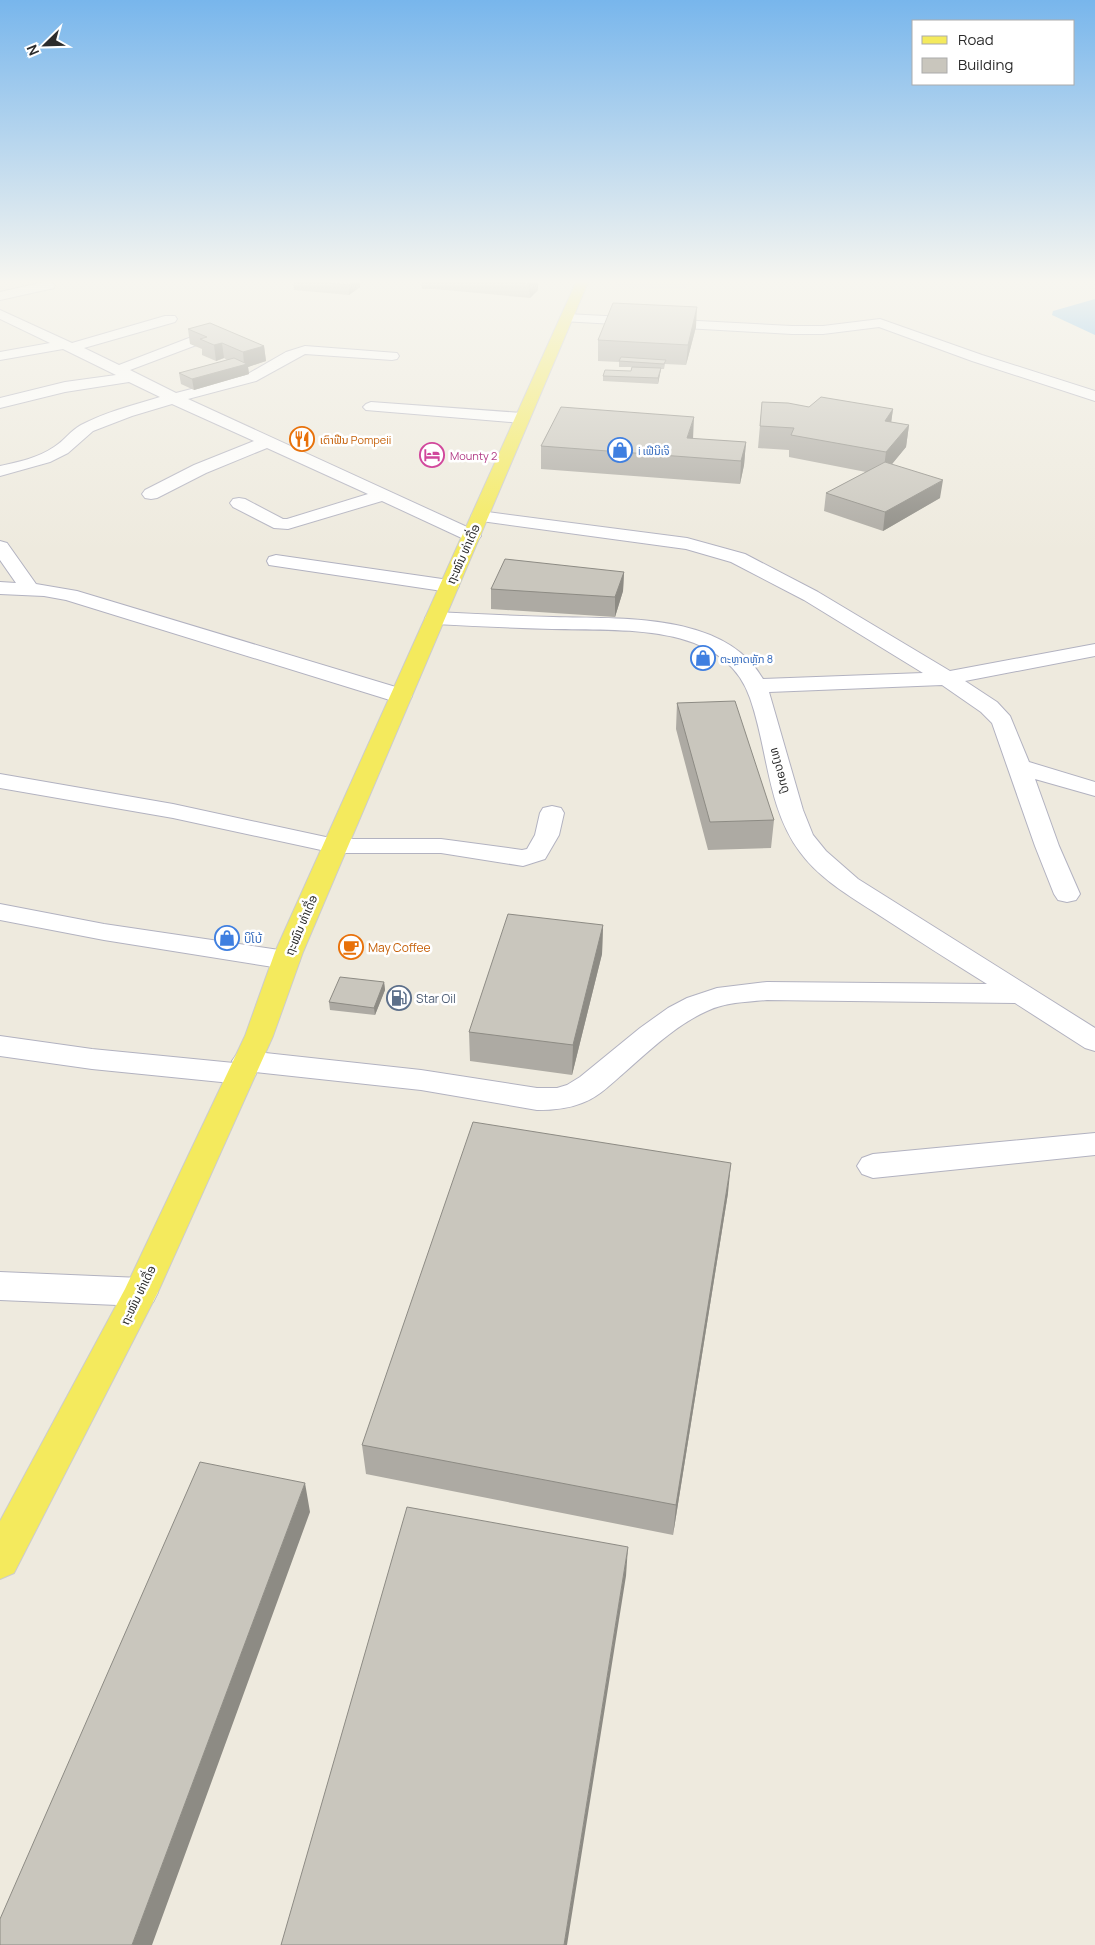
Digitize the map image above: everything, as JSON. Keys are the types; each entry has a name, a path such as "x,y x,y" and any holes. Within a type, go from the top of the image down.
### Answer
{"main road":[{"name":"ຖະໝົນ ທ່າເດື່ອ","path":"0,1560 141,1292 259,1036 286,960 543,371"}],"street":[{"path":"117,371 174,399 384,495 476,526 687,544 738,558 811,596 947,678 989,707 1002,721 1047,846 1067,894"},
{"path":"0,403 131,371"},
{"path":"0,471 33,463 57,452 79,432 88,428 174,399 251,378 266,371"},
{"path":"1017,371 1095,396"},
{"path":"371,407 522,418"},
{"path":"151,494 200,469 267,442"},
{"path":"239,503 280,524 288,524 384,495"},
{"path":"0,547 29,588"},
{"path":"276,561 449,586"},
{"path":"0,588 29,588 70,594 401,696"},
{"name":"ທາງດອນດູ","path":"435,618 648,627 674,632 723,648 744,666 764,705 792,814 807,845 827,866 849,884 1095,1041"},
{"path":"755,686 947,678 1095,650"},
{"path":"1020,767 1095,789"},
{"path":"0,781 173,811 335,846 440,846 523,858 536,854 547,835 552,813"},
{"path":"0,912 104,932 286,960"},
{"path":"0,1046 92,1059 244,1067 421,1080 537,1099 552,1099 564,1098 590,1085 662,1025 689,1008 710,999 766,991 1022,994"},
{"path":"873,1166 1095,1144"},
{"path":"0,1286 141,1292"}],"building":[{"path":"187,371 222,371 192,379 179,373"},
{"path":"605,371 660,371 658,378 603,376"},
{"path":"821,397 893,409 885,421 909,425 886,452 791,435 794,428 760,426 762,402 788,403 809,407"},
{"path":"561,407 694,417 687,438 746,442 741,461 541,446"},
{"path":"885,462 943,480 885,512 826,493"},
{"path":"505,559 624,572 615,597 491,589"},
{"path":"735,701 774,820 710,822 677,703"},
{"path":"508,914 603,925 573,1045 469,1032"},
{"path":"340,977 384,982 374,1008 329,1002"},
{"path":"473,1122 731,1163 676,1505 362,1445"},
{"path":"200,1462 305,1483 132,1945 0,1945 0,1919"},
{"path":"407,1507 628,1547 564,1945 281,1945"}],"place":[{"name":"ເຕົາຟືນ Pompeii","path":"302,439"},
{"name":"i ເຟີນີເຈີ","path":"620,450"},
{"name":"Mounty 2","path":"432,455"},
{"name":"ຕະຫຼາດຫຼັກ 8","path":"703,658"},
{"name":"ບິໂບ້","path":"227,938"},
{"name":"May Coffee","path":"351,947"},
{"name":"Star Oil","path":"399,998"}]}
